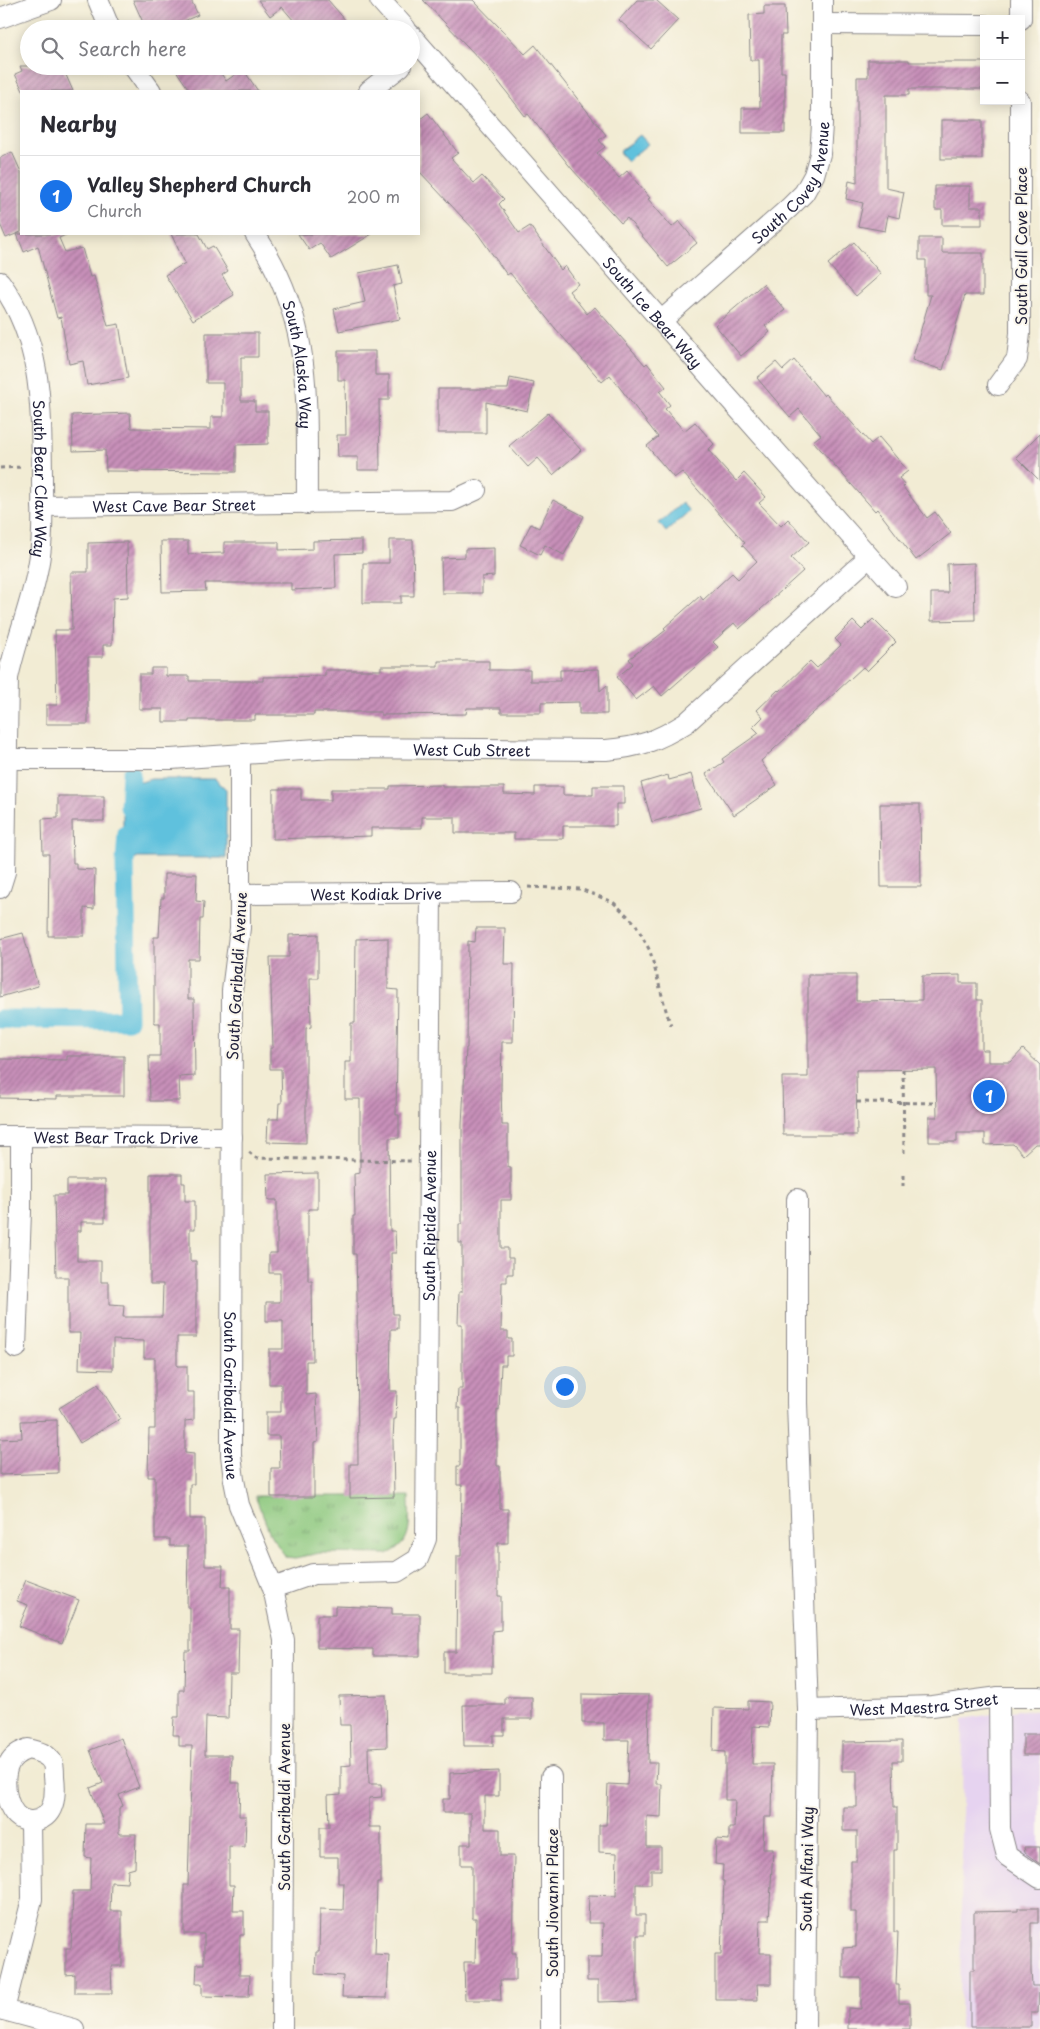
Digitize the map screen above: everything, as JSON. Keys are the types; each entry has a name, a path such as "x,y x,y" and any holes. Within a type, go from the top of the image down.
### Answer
{"street":[{"path":"0,18 50,0"},
{"path":"98,0 106,20"},
{"path":"380,0 398,20"},
{"name":"South Covey Avenue","path":"661,321 790,208 804,192 814,175 820,154 822,125 822,0"},
{"path":"1021,0 1021,15"},
{"path":"822,24 980,25"},
{"name":"South Ice Bear Way","path":"420,54 661,321 868,558 896,587"},
{"path":"139,75 150,90"},
{"path":"370,90 389,75"},
{"name":"South Gull Cove Place","path":"998,386 1017,359 1020,333 1020,105"},
{"name":"South Alaska Way","path":"257,235 286,290 300,339 306,387 307,504"},
{"name":"South Bear Claw Way","path":"0,282 18,314 31,345 37,370 41,398 42,467 41,546 38,565 14,648 8,678 5,872 0,888"},
{"name":"West Cave Bear Street","path":"42,506 452,501 476,490"},
{"name":"West Cub Street","path":"7,760 171,759 332,748 606,750 633,748 664,737 686,723 868,558"},
{"name":"South Garibaldi Avenue","path":"240,755 240,928 232,991 231,1455 239,1504 273,1588 284,1640 282,2029"},
{"name":"West Kodiak Drive","path":"240,894 518,889"},
{"name":"South Riptide Avenue","path":"273,1588 313,1574 397,1572 418,1559 426,1540 431,892"},
{"name":"West Bear Track Drive","path":"0,1136 232,1138"},
{"path":"16,1348 21,1212 21,1136"},
{"name":"South Alfani Way","path":"797,1199 797,1403 808,1710 805,2029"},
{"path":"999,1697 1000,1828 1007,1856 1040,1878"},
{"name":"West Maestra Street","path":"808,1710 932,1706 999,1697 1040,1697"},
{"name":"South Jiovanni Place","path":"551,1777 551,2029"},
{"path":"31,1821 32,1899 2,2009 74,2029"}],"path":[{"path":"0,468 42,467"},
{"path":"518,889 580,888 613,902 635,923 650,951 667,1014 672,1025"},
{"path":"904,1069 904,1155"},
{"path":"857,1102 937,1103"},
{"path":"232,1138 256,1158 429,1161"},
{"path":"904,1175 904,1186"}],"shaded area":[{"path":"1017,1710 1040,1711 1040,2029 960,2029 963,1719"}],"green space":[{"path":"255,1496 409,1496 408,1530 402,1544 387,1554 320,1553 295,1558 286,1557 271,1536"}],"water":[{"path":"640,135 648,144 627,161 619,152"},
{"path":"682,503 689,511 666,532 659,523"},
{"path":"151,779 215,779 226,789 226,858 123,858 123,783 141,782"}],"building":[{"path":"133,0 191,0 198,15 186,20 142,20"},
{"path":"258,0 328,0 345,20 293,20 282,7 270,16"},
{"path":"423,0 473,0 525,54 535,45 606,135 599,140 605,147 597,153 619,178 627,171 672,227 679,221 697,243 668,267 627,218 621,223 572,169 528,114 525,116 488,68"},
{"path":"637,0 656,0 678,20 651,49 619,20"},
{"path":"764,6 785,6 786,35 781,35 781,72 785,72 785,133 742,133 742,108 760,108 759,60 750,60 749,15 764,14"},
{"path":"868,60 980,62 980,89 909,89 909,95 886,95 886,188 904,192 899,218 888,215 885,231 858,226 863,203 846,199 849,181 857,183 857,77 868,77"},
{"path":"20,72 20,75 66,75 73,90 23,90 15,74"},
{"path":"179,75 222,75 226,81 234,75 247,75 257,90 189,90"},
{"path":"428,113 458,153 451,158 474,183 482,176 504,199 499,204 519,233 530,226 561,270 565,266 578,284 569,291 587,314 595,307 645,365 647,363 666,387 660,392 670,405 665,409 684,431 695,422 714,444 708,450 736,481 744,473 766,497 759,503 781,526 788,519 809,542 791,558 803,571 739,629 734,623 713,642 718,647 662,696 654,686 636,700 617,677 633,664 629,659 666,630 664,628 700,596 703,600 732,573 738,579 757,561 742,545 745,543 682,472 674,478 647,446 658,437 610,375 602,382 510,273 507,275 478,234 420,172 420,119"},
{"path":"941,120 982,120 982,159 941,159"},
{"path":"12,152 20,170 20,232 6,238 0,224 0,158"},
{"path":"935,186 970,186 970,207 982,207 982,225 942,225 942,210 935,210"},
{"path":"17,234 66,235 59,238 65,252 82,248 90,277 94,276 108,326 119,324 128,378 87,385 83,361 69,364 61,317 57,318 38,246 24,252"},
{"path":"171,235 200,235 207,249 213,246 228,271 222,275 234,295 193,320 165,275 185,263"},
{"path":"299,235 370,235 331,259 320,243 309,250"},
{"path":"919,238 942,238 942,253 983,253 983,295 965,295 943,370 912,360 931,295 926,295 926,260 919,260"},
{"path":"854,242 881,274 856,296 828,264"},
{"path":"398,265 402,284 393,286 400,319 339,331 334,309 365,302 359,273"},
{"path":"763,284 785,310 765,326 770,332 741,356 715,325"},
{"path":"206,333 258,333 258,357 241,357 241,401 255,401 255,411 268,411 268,444 236,445 236,472 106,471 105,450 73,451 72,415 130,413 131,428 211,429 211,417 223,417 223,383 206,383"},
{"path":"338,351 375,351 375,375 389,375 389,400 379,400 380,470 358,470 358,457 338,457 337,435 346,435 345,380 338,380"},
{"path":"794,360 824,396 826,394 871,444 879,437 908,471 899,478 905,485 903,487 927,518 935,512 951,533 916,560 877,509 875,511 813,441 821,435 799,409 790,417 757,378 776,362 783,370"},
{"path":"510,378 534,383 527,411 486,402 486,433 438,433 438,389 508,389"},
{"path":"548,413 581,450 553,475 538,458 528,467 509,446"},
{"path":"1040,433 1040,481 1016,457"},
{"path":"553,500 584,516 564,555 545,545 540,555 520,545 531,524 539,528"},
{"path":"362,540 362,553 335,554 336,588 291,590 291,583 205,583 206,591 162,592 161,541 188,541 188,554 224,553 224,542 279,542 279,550 313,549 313,541"},
{"path":"389,540 413,540 414,596 401,596 401,603 363,603 363,563 389,563"},
{"path":"127,542 128,597 113,598 112,645 103,645 103,657 88,657 88,724 46,724 46,705 57,705 55,630 72,630 71,572 88,572 88,543"},
{"path":"494,548 494,576 482,577 482,593 442,593 441,558 465,557 465,549"},
{"path":"974,563 975,620 931,621 931,593 948,593 947,564"},
{"path":"873,619 896,642 867,671 863,667 761,761 777,785 734,815 706,774 724,762 722,759 759,733 753,727 763,717 757,710 778,690 810,661 817,668 841,645 835,639 853,621 862,630"},
{"path":"438,661 489,661 489,670 530,670 530,681 560,681 560,670 599,669 600,691 607,685 607,714 579,714 579,702 541,703 541,713 501,713 501,708 467,708 466,714 381,715 381,712 314,712 314,715 255,715 255,720 163,722 163,709 139,709 139,674 151,674 151,668 166,668 166,676 189,676 189,681 263,681 263,677 325,676 325,670 381,670 381,666 438,666"},
{"path":"691,774 701,808 652,822 641,783 668,775 669,780"},
{"path":"442,785 442,787 504,787 504,794 535,795 535,787 563,787 563,795 593,795 593,786 624,786 624,804 616,804 616,826 563,826 563,839 514,839 514,833 455,833 455,817 422,817 422,828 371,828 371,836 273,839 273,789 301,789 301,800 331,800 331,789 390,789 390,786"},
{"path":"58,796 104,796 104,821 72,821 73,863 76,863 76,869 95,870 94,909 84,908 84,936 48,936 49,854 43,854 42,819 58,818"},
{"path":"880,804 920,804 921,887 881,887"},
{"path":"164,874 197,874 196,901 204,902 203,919 200,919 199,959 188,959 188,999 194,999 195,1076 179,1077 180,1101 150,1101 149,1056 160,1056 160,1023 154,1023 154,937 159,937 161,898 164,898"},
{"path":"476,928 505,928 504,964 514,964 513,1042 502,1042 501,1087 502,1125 508,1125 508,1167 511,1167 511,1200 501,1200 501,1248 508,1248 508,1258 513,1258 513,1274 507,1274 507,1282 502,1282 501,1331 508,1331 508,1339 512,1339 512,1356 506,1356 506,1365 501,1365 499,1410 497,1409 497,1466 500,1466 500,1509 508,1509 508,1543 498,1543 498,1596 501,1596 501,1630 492,1631 492,1673 444,1673 444,1652 456,1652 457,1556 461,1556 462,1485 457,1485 457,1466 460,1466 460,1408 457,1408 458,1389 462,1389 462,1324 458,1324 459,1292 462,1292 462,1243 459,1243 459,1224 462,1224 462,1125 467,1048 468,941 475,942"},
{"path":"23,933 38,986 0,997 0,939"},
{"path":"318,934 318,978 310,978 311,1027 306,1028 306,1143 267,1142 268,1119 278,1119 279,1103 282,1103 281,1069 270,1069 270,1048 273,1048 270,957 289,957 289,935"},
{"path":"388,938 388,989 398,990 396,1115 399,1115 399,1138 389,1138 390,1231 395,1231 396,1253 391,1253 393,1314 398,1314 398,1329 391,1329 390,1391 397,1391 393,1440 394,1497 350,1498 350,1464 358,1464 357,1294 356,1254 353,1254 353,1216 355,1216 354,1174 360,1173 360,1099 345,1099 345,1062 351,1062 351,1023 355,1023 356,939"},
{"path":"808,975 856,975 856,1001 922,1000 922,976 960,975 960,983 977,983 977,1000 982,1000 982,1050 988,1050 988,1062 1011,1062 1023,1049 1040,1065 1040,1144 1035,1144 1023,1155 1013,1144 985,1145 985,1133 957,1133 957,1142 929,1142 929,1117 937,1117 936,1069 856,1070 857,1135 783,1135 782,1077 808,1077"},
{"path":"67,1056 124,1056 124,1096 57,1096 57,1099 0,1098 0,1059 67,1060"},
{"path":"318,1173 318,1209 308,1209 308,1281 312,1281 313,1361 306,1361 306,1395 316,1394 318,1442 314,1443 314,1497 271,1497 271,1468 280,1468 279,1436 266,1436 266,1412 281,1412 281,1384 269,1384 269,1349 283,1349 283,1321 266,1321 266,1302 280,1302 280,1273 269,1273 269,1253 277,1253 277,1200 268,1200 267,1174"},
{"path":"150,1174 182,1174 182,1183 185,1183 185,1201 195,1201 195,1229 190,1229 190,1261 196,1261 196,1337 177,1337 177,1366 187,1366 187,1392 194,1392 194,1420 185,1421 185,1453 194,1454 194,1484 190,1484 190,1519 205,1519 205,1566 223,1566 222,1587 230,1587 230,1629 239,1629 238,1673 229,1673 228,1718 206,1717 205,1755 232,1755 231,1783 240,1783 239,1816 246,1816 245,1847 229,1846 229,1885 234,1885 233,1911 244,1911 244,1935 240,1935 239,1975 250,1975 249,1997 202,1996 202,1984 196,1984 197,1964 204,1964 204,1934 184,1934 184,1885 188,1885 192,1746 179,1746 179,1735 173,1735 174,1717 179,1717 179,1690 184,1690 185,1651 190,1651 190,1607 187,1607 188,1546 170,1546 170,1539 155,1539 155,1477 148,1477 149,1429 155,1429 155,1358 144,1358 144,1341 113,1340 113,1370 79,1369 80,1333 68,1333 68,1277 56,1277 54,1195 67,1195 67,1180 105,1180 105,1222 81,1222 81,1231 77,1231 77,1261 101,1261 101,1282 109,1282 109,1305 124,1306 123,1317 162,1317 163,1284 150,1284"},
{"path":"98,1384 120,1419 80,1443 59,1408"},
{"path":"57,1420 58,1473 0,1475 0,1439 22,1438 21,1421"},
{"path":"26,1580 79,1600 62,1643 19,1626 28,1605 17,1601"},
{"path":"335,1606 392,1608 392,1614 420,1614 420,1656 373,1656 373,1649 317,1648 317,1615 335,1615"},
{"path":"582,1694 649,1695 648,1763 657,1763 656,1784 662,1784 661,1817 647,1816 647,1847 661,1847 661,1870 651,1870 651,1884 636,1884 636,1915 645,1915 645,1935 637,1935 637,2001 598,2002 598,1981 587,1981 587,1957 602,1957 603,1923 588,1923 589,1895 616,1896 617,1853 599,1852 599,1825 606,1825 608,1784 627,1785 629,1740 604,1740 604,1723 582,1723"},
{"path":"386,1695 387,1747 368,1748 369,1784 381,1784 382,1797 369,1798 369,1827 381,1827 381,1883 377,1883 375,1954 389,1955 387,1998 342,1997 343,1976 315,1974 316,1952 319,1952 320,1909 343,1910 344,1883 338,1883 338,1857 320,1857 320,1827 329,1827 328,1795 341,1794 341,1766 351,1765 350,1725 340,1725 339,1696"},
{"path":"505,1697 532,1697 532,1719 504,1719 504,1735 493,1735 493,1746 464,1746 463,1705 505,1705"},
{"path":"748,1701 770,1702 769,1727 753,1726 752,1764 773,1764 772,1817 764,1817 763,1849 773,1849 769,1920 760,1920 759,1953 771,1953 771,1984 757,1984 758,2000 715,2000 715,1954 721,1954 724,1881 722,1881 723,1865 715,1864 716,1839 729,1840 729,1828 734,1828 735,1800 725,1800 725,1752 713,1751 714,1708 748,1709"},
{"path":"1023,1734 1040,1734 1040,1755 1023,1755"},
{"path":"121,1738 139,1787 119,1795 123,1806 119,1808 119,1834 136,1834 135,1868 128,1870 127,1883 111,1882 110,1911 122,1911 122,1966 111,1966 112,1993 75,1993 75,1974 66,1975 66,1948 71,1948 73,1891 90,1891 91,1858 85,1857 86,1824 104,1824 90,1788 103,1783 90,1750"},
{"path":"902,1741 902,1761 893,1761 894,1807 897,1807 897,1850 894,1850 894,1932 898,1932 896,1985 899,1985 899,2003 910,2003 910,2029 848,2029 848,2008 861,2009 861,1978 843,1978 843,1948 856,1947 856,1912 851,1912 851,1861 857,1861 857,1831 843,1831 843,1807 857,1807 857,1771 842,1771 842,1742"},
{"path":"499,1771 499,1796 485,1796 485,1829 500,1829 500,1856 514,1856 512,1953 516,1953 516,1980 500,1980 501,2000 465,2000 464,1962 475,1962 476,1918 472,1918 472,1865 461,1865 461,1844 471,1844 471,1813 443,1813 443,1799 450,1799 450,1773"},
{"path":"1024,1847 1040,1847 1040,1864 1025,1853"},
{"path":"1018,1908 1038,1908 1038,1923 1031,1923 1031,1971 1032,1986 1039,1986 1038,2013 1031,2013 1031,2027 970,2027 970,1970 974,1970 974,1912 1018,1911"}],"waterway":[{"path":"129,807 131,774"},
{"path":"0,1019 128,1020 125,863 127,834"}],"place":[{"name":"Valley Shepherd Church","path":"989,1096"}]}
